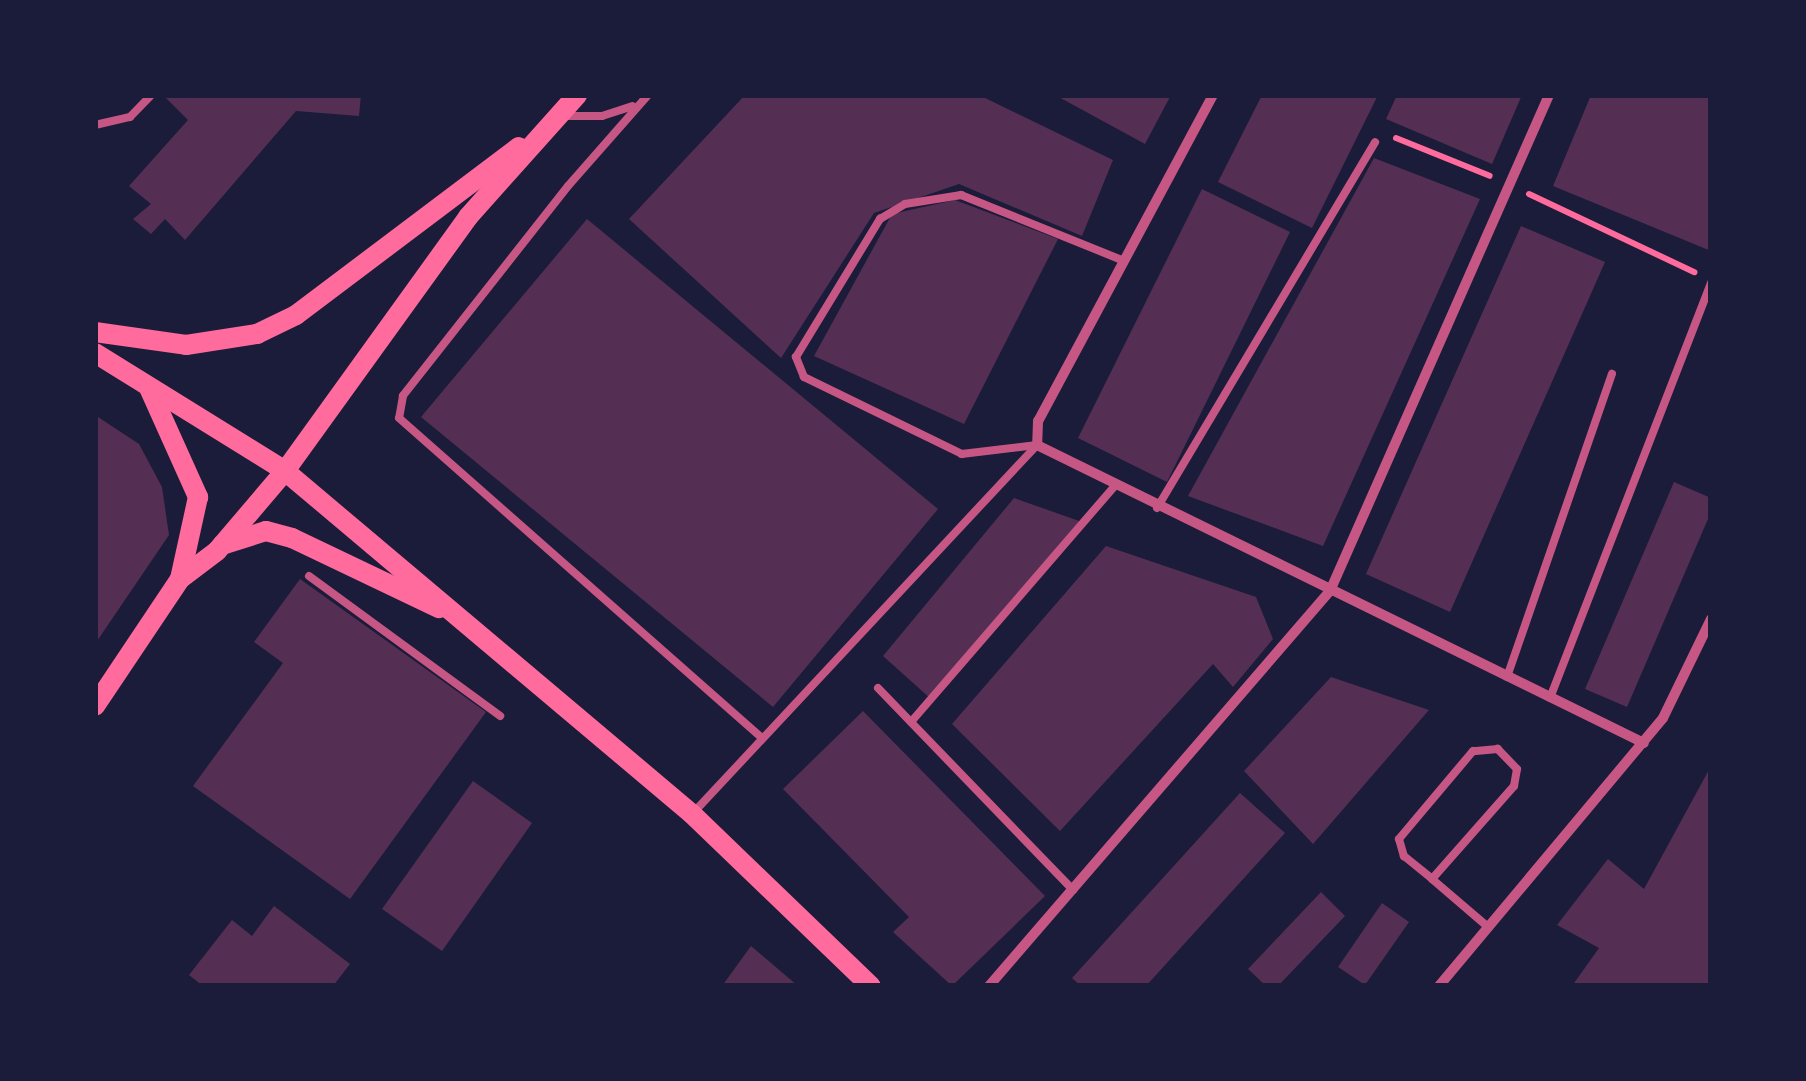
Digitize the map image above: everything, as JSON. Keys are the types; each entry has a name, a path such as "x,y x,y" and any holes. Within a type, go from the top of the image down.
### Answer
{"main road":[{"path":"95,706 180,579 221,545 285,471 468,217 578,95"},
{"path":"95,332 186,344 257,334 296,316 551,122"},
{"path":"95,353 285,471 692,814 871,986"},
{"path":"148,386 198,497 180,579"},
{"path":"221,545 266,532 292,538 384,587 454,614"}],"street":[{"path":"1214,95 1038,421 1037,445 1114,487 1644,743"},
{"path":"990,986 1330,591 1549,95"},
{"path":"1439,986 1644,743 1711,619"}],"lane":[{"path":"95,125 130,117 151,95"},
{"path":"648,95 403,396 400,418 762,738"},
{"path":"551,122 602,116 636,105"},
{"path":"1157,508 1375,142"},
{"path":"1037,445 962,454 804,377 796,357 880,219 920,200 960,195 1124,261"},
{"path":"1550,698 1711,281"},
{"path":"1508,677 1612,374"},
{"path":"692,814 1037,445"},
{"path":"911,722 1114,487"},
{"path":"309,576 500,716"},
{"path":"878,688 1074,892"},
{"path":"1432,879 1514,786 1517,769 1498,749 1473,751 1398,839 1404,856 1488,927"}],"path":[{"path":"1375,142 1397,138 1510,184 1711,281"}],"building":[{"path":"163,95 361,95 359,116 296,111 185,240 165,219 151,234 133,219 151,204 129,186 188,120"},
{"path":"745,95 979,95 1113,160 1082,236 959,184 874,213 781,358 629,219"},
{"path":"1055,95 1171,95 1145,144"},
{"path":"1262,95 1378,95 1312,228 1218,182"},
{"path":"1397,95 1522,95 1492,164 1386,119"},
{"path":"1591,95 1711,95 1711,251 1553,186"},
{"path":"1374,158 1480,199 1323,546 1188,496"},
{"path":"1202,189 1290,232 1167,482 1078,438"},
{"path":"955,200 1058,239 964,424 814,356 892,214"},
{"path":"587,219 938,509 773,707 421,417"},
{"path":"1521,226 1605,262 1450,612 1366,574"},
{"path":"95,415 139,444 162,487 169,535 95,644"},
{"path":"1674,482 1711,498 1711,512 1627,707 1585,689"},
{"path":"1014,498 1082,522 931,699 883,656"},
{"path":"1106,546 1256,597 1273,639 1233,687 1213,664 1060,831 952,724"},
{"path":"300,579 486,712 350,899 193,786 283,663 254,642"},
{"path":"1331,677 1429,710 1313,844 1244,771"},
{"path":"863,711 1045,896 952,986 893,932 909,917 783,789"},
{"path":"1711,766 1711,986 1572,986 1599,948 1557,925 1608,859 1644,889"},
{"path":"473,781 532,823 442,951 382,909"},
{"path":"1240,793 1285,833 1146,986 1081,986 1072,978"},
{"path":"1321,892 1345,916 1278,986 1266,986 1248,969"},
{"path":"1382,903 1409,922 1365,985 1338,967"},
{"path":"274,906 350,964 333,986 203,986 189,975 232,920 252,936"},
{"path":"751,946 798,986 722,986"}]}
